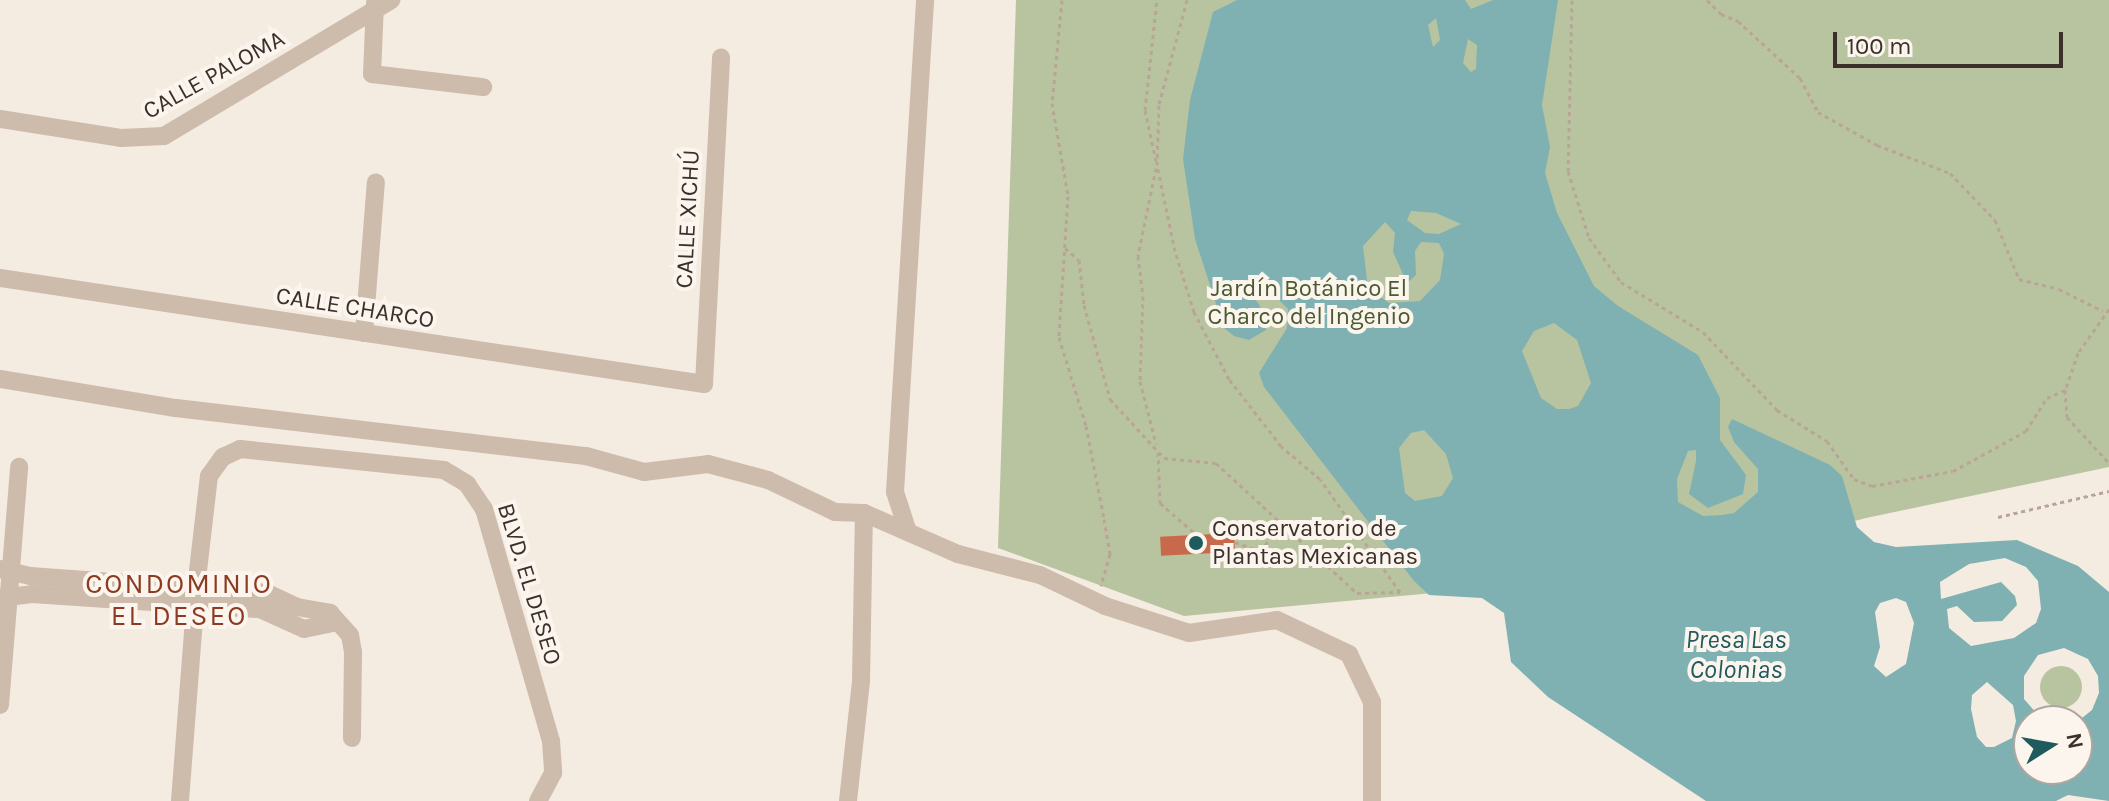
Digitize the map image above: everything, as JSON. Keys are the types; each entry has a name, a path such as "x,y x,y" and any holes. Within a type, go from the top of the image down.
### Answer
{"street":[{"name":"CALLE PALOMA","path":"0,119 133,139 164,136 375,5 391,0"},
{"path":"908,532 895,492 925,0"},
{"path":"375,5 372,74 483,87"},
{"name":"CALLE XICHÚ","path":"704,384 721,57"},
{"path":"364,333 376,182"},
{"name":"CALLE CHARCO","path":"0,278 704,384"},
{"path":"0,379 176,408 586,456 644,472 708,464 768,480 835,512 864,513 958,554 1040,575 1105,606 1189,633 1277,620 1349,654 1372,702 1372,801"},
{"name":"BLVD. EL DESEO","path":"196,596 209,476 223,457 240,449 444,470 467,484 484,509 551,741 553,773 538,801"},
{"path":"0,705 5,570 19,467"},
{"path":"848,801 861,681 864,513"},
{"path":"5,570 196,596"},
{"path":"4,597 267,593 297,607 330,613 350,635 353,652 352,738"},
{"path":"180,801 196,596"}],"path":[{"path":"1062,0 1052,103 1068,196 1059,337 1086,426 1110,554 1100,586 1105,606"},
{"path":"1065,248 1079,260 1084,305 1110,399 1164,458 1216,463 1357,593 1400,592 1320,479 1281,446 1229,379 1194,312 1145,110 1157,0"},
{"path":"1187,0 1159,104 1157,165 1138,256 1143,296 1140,381 1157,449 1160,503 1197,535"},
{"path":"1572,0 1568,171 1589,238 1621,282 1703,332 1777,410 1827,441 1854,479 1872,486 1953,471 2026,431 2047,398 2065,390"},
{"path":"1707,0 1721,14 1738,21 1800,78 1818,112 1835,124 1950,173 1995,220 2019,279 2059,289 2103,311"},
{"path":"2109,309 2103,311 2078,353 2065,390 2067,417 2109,463"},
{"path":"1998,517 2109,491"},
{"path":"1235,542 1260,551 1282,524"}],"green space":[{"name":"Jardín Botánico El Charco del Ingenio","path":"1016,0 2109,0 2109,467 1866,518 1718,557 1606,577 1184,616 998,548"},
{"path":"2053,667 2069,667 2081,679 2081,695 2072,705 2050,705 2041,695 2041,679"}],"water":[{"name":"Presa Las Colonias","path":"1237,0 1465,0 1471,9 1493,0 1558,0 1542,105 1550,147 1545,173 1557,213 1594,286 1618,306 1698,355 1720,398 1720,440 1746,475 1743,494 1708,508 1689,494 1696,450 1688,451 1677,479 1678,502 1703,516 1722,515 1734,513 1758,492 1758,469 1734,442 1728,427 1732,419 1830,465 1842,476 1857,527 1874,542 1896,547 2017,540 2078,566 2109,592 2109,801 2068,795 2056,801 1706,801 1548,697 1511,662 1504,613 1482,598 1429,595 1414,581 1264,387 1259,373 1287,328 1288,309 1270,291 1248,291 1259,304 1266,330 1249,340 1234,336 1224,328 1195,239 1183,159 1190,100 1213,12","holes":["1436,18 1440,40 1433,47 1428,25","1468,39 1477,45 1476,69 1471,72 1463,63","1411,211 1436,213 1461,224 1439,234 1425,233 1407,220","1385,222 1395,233 1393,252 1407,283 1416,275 1415,251 1421,242 1439,243 1444,254 1440,280 1420,301 1389,303 1368,288 1363,246","1554,323 1577,340 1591,383 1578,406 1557,409 1541,398 1522,351 1534,331","1424,430 1446,454 1453,478 1442,496 1415,501 1405,493 1399,448 1411,433","2005,558 2026,567 2038,581 2041,609 2036,623 2014,638 1971,646 1949,628 1947,609 1957,606 1974,622 2002,621 2017,605 2015,596 2001,582 1941,599 1940,582 1969,564","1896,598 1906,602 1914,623 1906,664 1886,677 1874,666 1880,647 1875,612 1880,603"]}],"building":[{"path":"1234,533 1235,552 1161,556 1160,537"}],"place":[{"name":"Conservatorio de Plantas Mexicanas","path":"1196,543"}],"district":[{"name":"CONDOMINIO EL DESEO","path":"179,600"}]}
